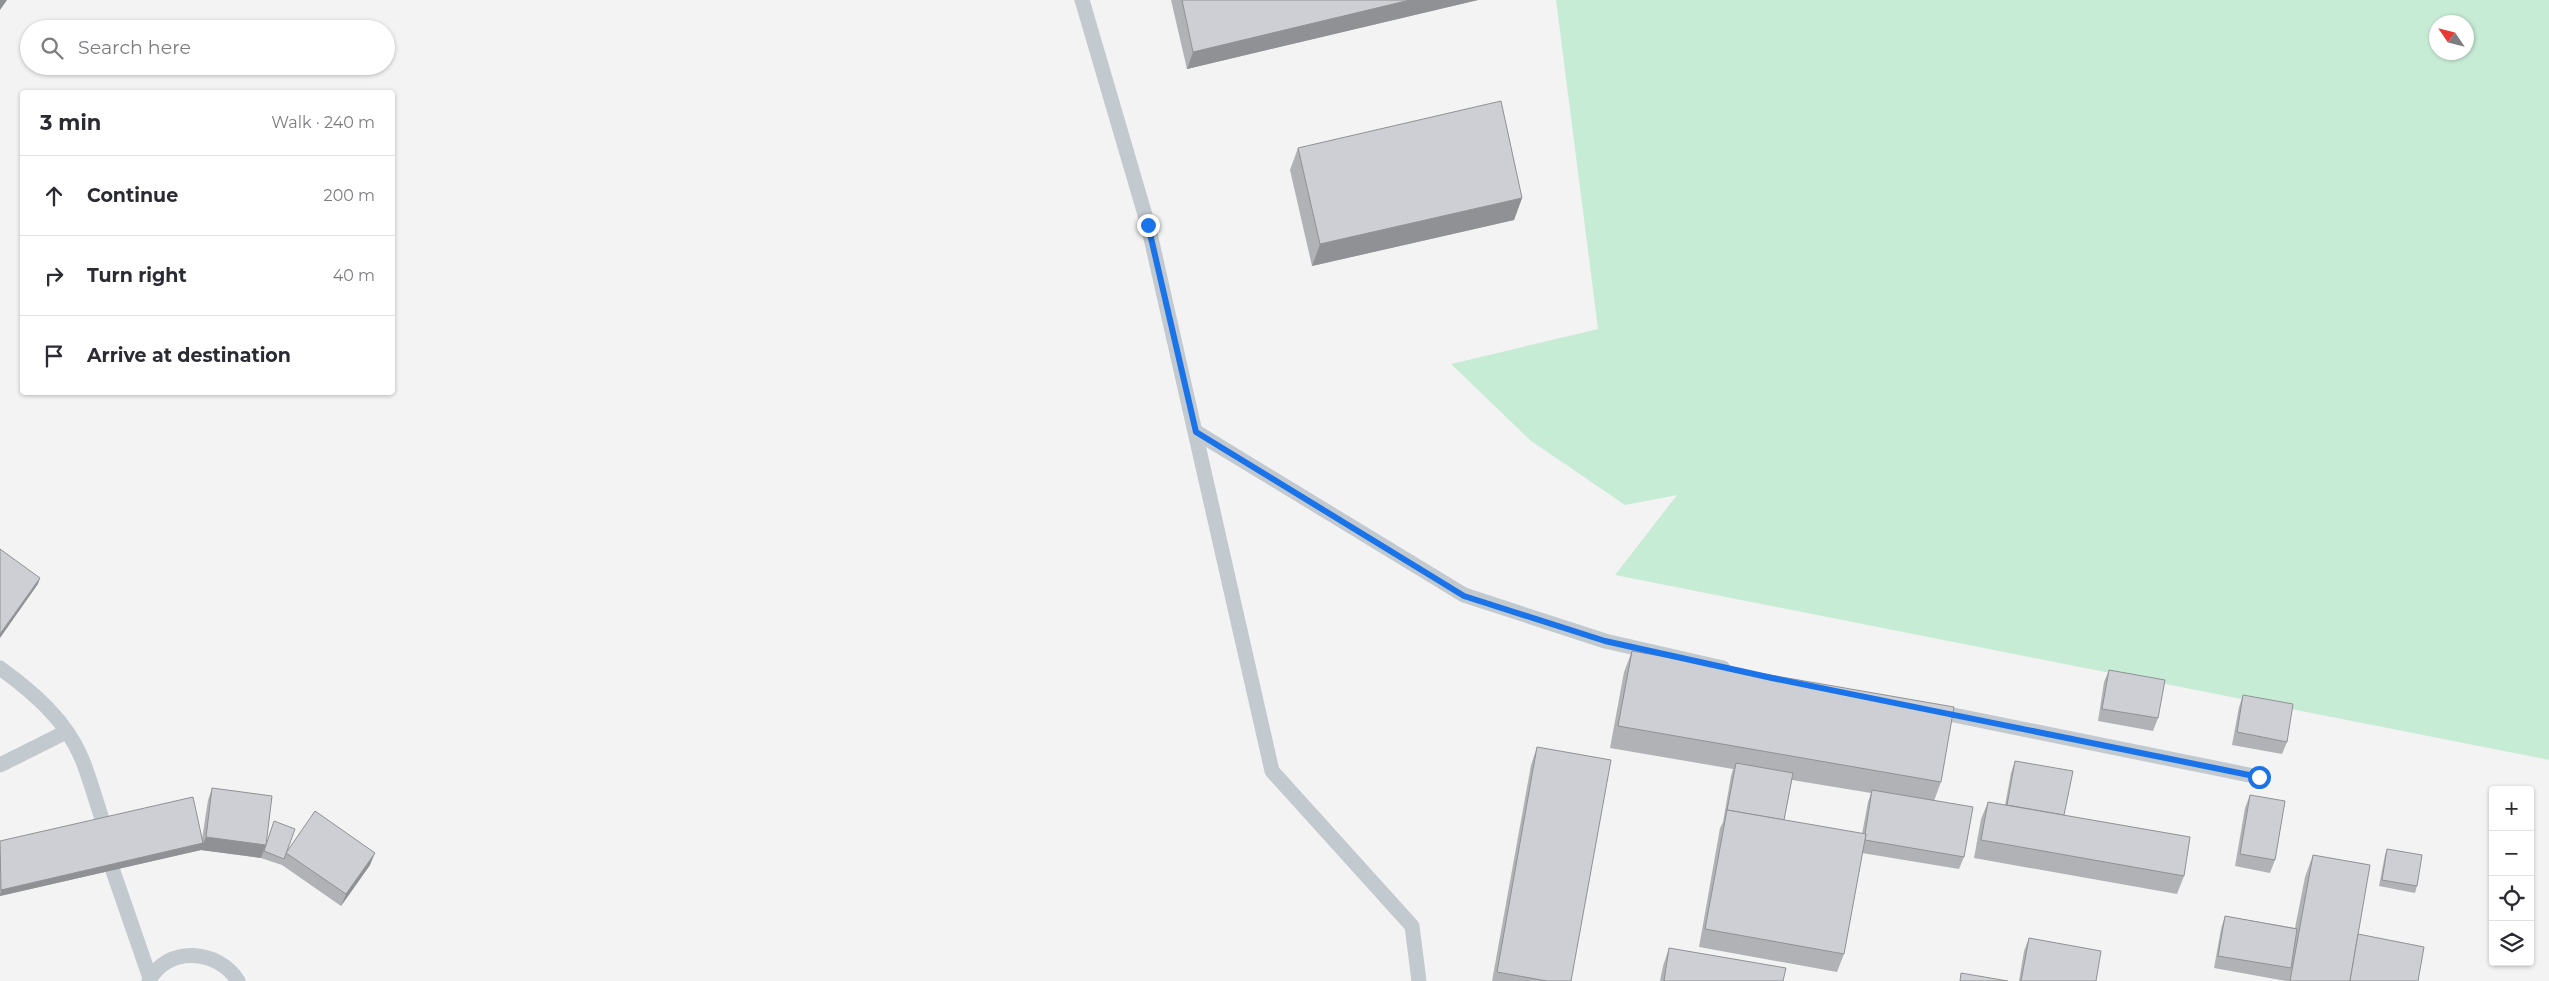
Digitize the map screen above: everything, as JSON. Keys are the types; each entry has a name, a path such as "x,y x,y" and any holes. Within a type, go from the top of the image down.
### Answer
{"lane":[{"path":"1082,0 1148,225 1272,771 1412,926 1419,981"},
{"path":"1196,432 1464,596 1605,641 1735,670"},
{"path":"0,668 30,689 59,719 82,758 103,822"},
{"path":"1918,708 2259,777"},
{"path":"0,766 66,732"},
{"path":"113,871 149,979 162,966 177,957 193,955 211,958 226,966 238,981"}],"green space":[{"path":"1556,0 2549,0 2549,760 1615,575 1677,495 1625,505 1531,441 1451,364 1598,329"}],"building":[{"path":"1182,0 1410,0 1193,52"},
{"path":"1501,101 1522,198 1320,244 1298,148"},
{"path":"0,549 40,578 0,634"},
{"path":"1632,651 1954,707 1941,782 1618,726"},
{"path":"2109,670 2165,680 2158,718 2102,709"},
{"path":"2243,695 2293,704 2287,742 2237,732"},
{"path":"1537,747 1611,760 1571,981 1547,981 1497,972"},
{"path":"2015,761 2073,771 2064,815 2007,805"},
{"path":"1736,763 1793,773 1784,820 1727,810"},
{"path":"212,788 272,796 266,845 206,837"},
{"path":"1872,790 1973,807 1964,857 1865,840"},
{"path":"2250,795 2285,801 2275,860 2240,854"},
{"path":"193,797 203,843 1,890 0,841"},
{"path":"1988,802 2190,837 2184,876 1981,840"},
{"path":"1727,810 1866,834 1844,954 1705,929"},
{"path":"315,811 375,853 346,894 286,853"},
{"path":"274,821 295,829 284,859 264,851"},
{"path":"2387,849 2422,855 2417,886 2382,880"},
{"path":"2313,855 2370,865 2350,981 2290,981"},
{"path":"2225,916 2297,929 2291,968 2218,956"},
{"path":"2358,934 2424,947 2418,981 2350,981"},
{"path":"2029,938 2101,951 2096,981 2021,981"},
{"path":"1669,948 1786,968 1783,981 1664,981"},
{"path":"1961,973 2008,981 1960,981"}],"route":[{"path":"1148,225 1196,432 1464,596 1605,641 1772,678 2259,777"}]}
